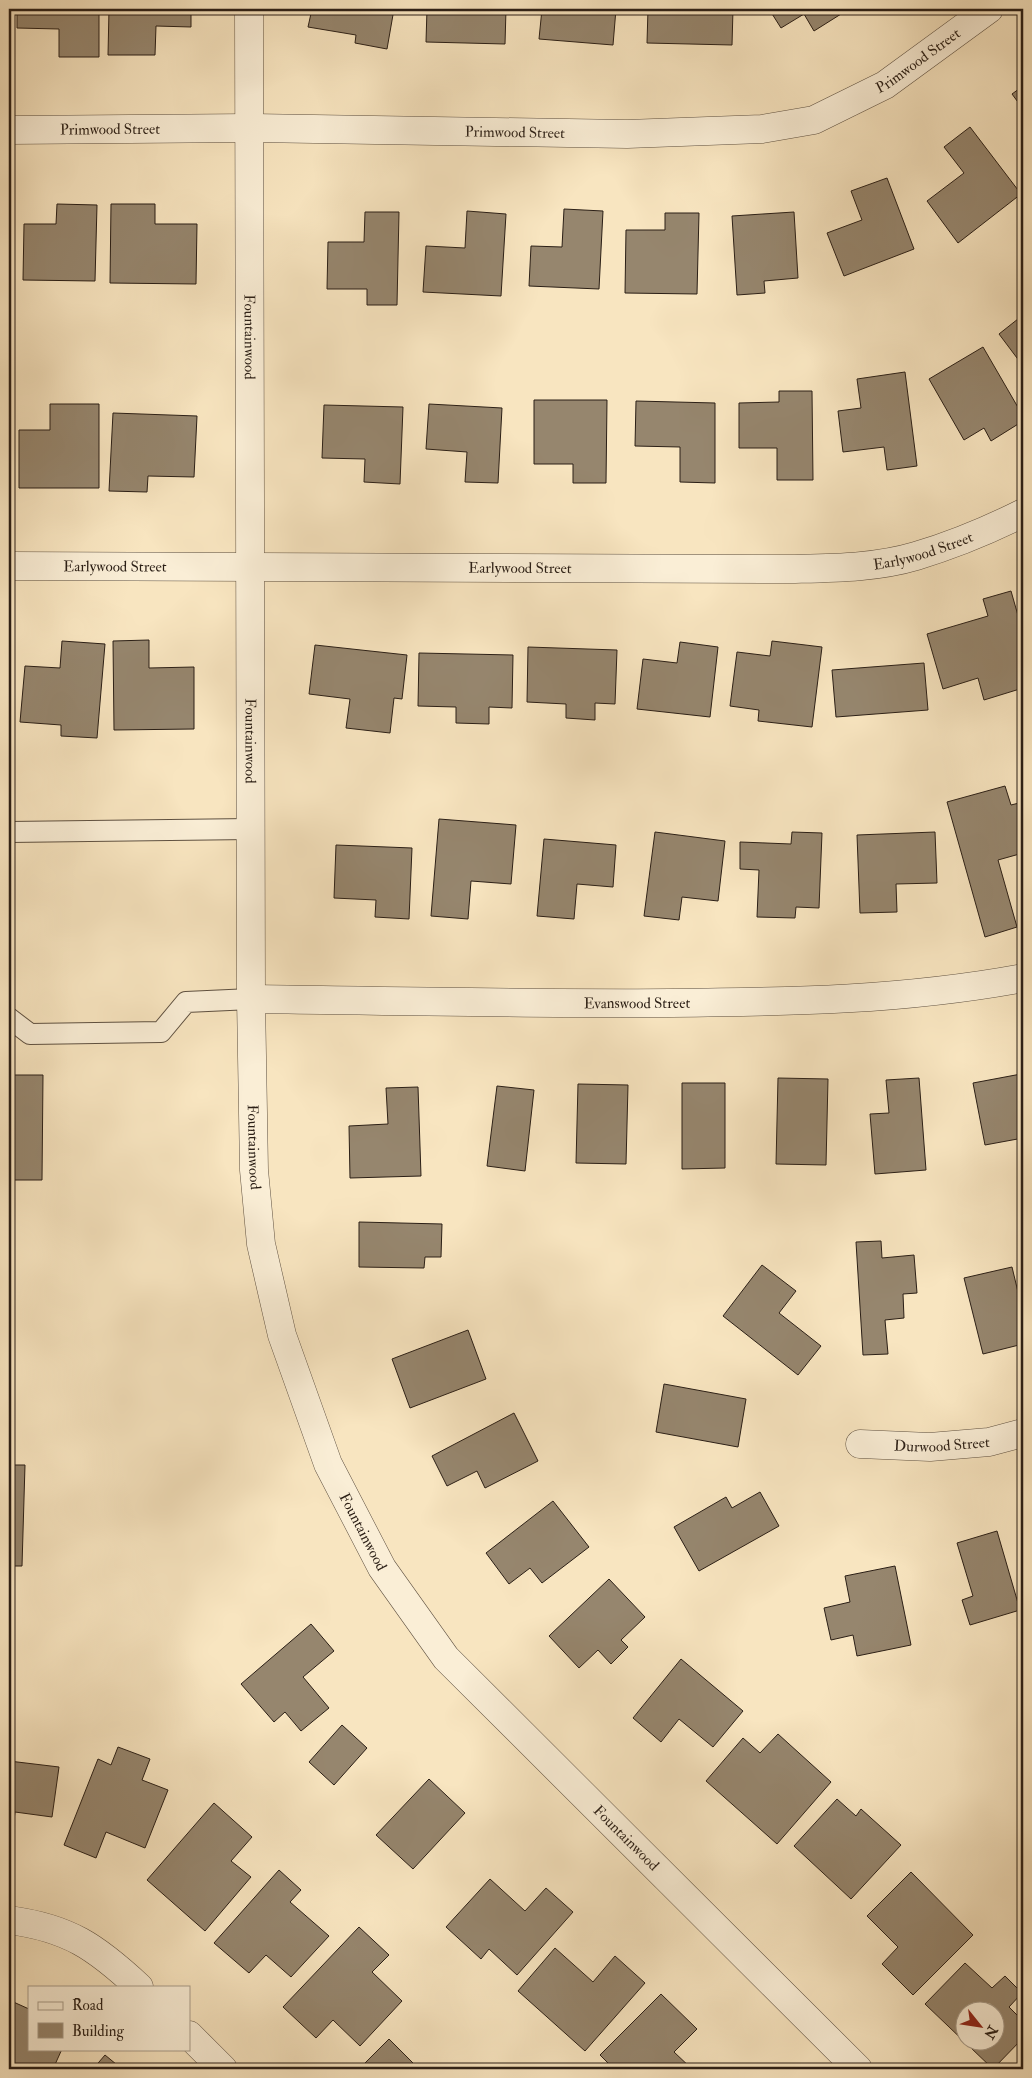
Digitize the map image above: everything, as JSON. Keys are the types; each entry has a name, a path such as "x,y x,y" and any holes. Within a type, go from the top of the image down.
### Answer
{"street":[{"name":"Fountainwood","path":"249,9 250,999 254,1170 261,1244 282,1335 328,1464 382,1568 446,1658 858,2069"},
{"name":"Primwood Street","path":"9,130 249,128 627,134 762,129 814,120 885,85 989,9"},
{"name":"Earlywood Street","path":"9,566 781,570 854,567 916,557 994,528 1023,513"},
{"name":"Evanswood Street","path":"250,999 546,1004 796,1002 896,996 964,989 1023,978"},
{"name":"Durwood Street","path":"860,1444 930,1448 989,1442 1023,1433"},
{"path":"9,1920 34,1923 68,1934 104,1955 138,1986"},
{"path":"190,2037 223,2069"}],"lane":[{"path":"9,832 250,829"},
{"path":"9,1018 30,1034 161,1032 186,1002 250,999"}],"building":[{"path":"17,9 99,9 99,57 59,57 59,29 17,28"},
{"path":"109,9 191,9 191,27 156,26 155,55 108,55"},
{"path":"312,9 394,9 387,49 355,43 356,35 308,27"},
{"path":"427,9 506,9 505,44 426,42"},
{"path":"542,9 616,9 613,45 539,39"},
{"path":"648,9 733,9 732,45 647,43"},
{"path":"769,9 849,9 814,31 804,14 781,28"},
{"path":"1023,86 1023,109 1012,94"},
{"path":"970,127 1021,194 958,243 927,201 964,173 944,147"},
{"path":"887,178 914,249 844,276 827,233 862,220 851,191"},
{"path":"57,204 97,205 95,281 23,280 24,224 56,224"},
{"path":"111,204 155,204 155,224 197,224 196,284 110,283"},
{"path":"564,209 603,211 599,289 529,286 531,246 562,247"},
{"path":"467,211 506,214 501,296 423,292 426,246 465,248"},
{"path":"365,212 399,212 397,305 367,305 367,289 327,289 328,242 364,242"},
{"path":"794,212 798,278 764,281 765,293 737,295 732,216"},
{"path":"665,213 699,213 697,294 625,293 626,230 665,230"},
{"path":"1023,315 1023,366 999,334"},
{"path":"983,347 1023,416 1023,421 991,441 984,428 964,440 929,379"},
{"path":"905,372 917,466 887,470 884,447 843,452 838,411 861,408 857,379"},
{"path":"779,391 812,391 813,480 777,480 777,448 739,448 739,403 779,402"},
{"path":"534,400 607,400 606,483 573,483 573,464 534,464"},
{"path":"636,401 715,403 715,483 680,482 680,447 635,446"},
{"path":"50,404 99,404 99,488 19,488 19,430 50,430"},
{"path":"429,404 502,408 498,483 465,482 467,452 426,449"},
{"path":"324,405 403,407 400,484 364,482 365,459 322,458"},
{"path":"113,413 197,416 194,477 148,476 147,492 109,491"},
{"path":"1011,591 1023,633 1023,688 984,700 978,678 943,689 927,634 988,616 983,599"},
{"path":"149,640 149,668 194,667 194,729 114,730 113,641"},
{"path":"62,641 105,644 97,738 61,736 61,725 20,722 25,666 60,668"},
{"path":"772,641 822,647 812,727 758,721 759,710 730,706 737,652 770,656"},
{"path":"680,642 718,647 710,717 637,709 643,659 677,663"},
{"path":"315,645 407,655 402,699 394,698 390,733 346,728 350,699 309,694"},
{"path":"528,647 617,650 615,704 595,703 595,720 566,718 566,704 527,702"},
{"path":"419,653 513,655 512,708 489,707 489,724 456,723 456,707 418,706"},
{"path":"924,663 928,710 836,717 832,670"},
{"path":"1005,786 1011,805 1023,802 1023,853 998,860 1017,927 985,937 947,802"},
{"path":"439,819 516,825 511,884 471,881 468,919 431,916"},
{"path":"655,832 725,841 718,901 682,897 679,920 644,916"},
{"path":"792,832 822,833 819,908 796,907 795,918 757,917 759,870 740,869 740,842 791,844"},
{"path":"935,832 937,883 896,884 897,912 860,913 857,835"},
{"path":"544,839 616,845 613,887 577,884 574,919 537,916"},
{"path":"336,845 412,848 409,919 375,917 376,900 334,898"},
{"path":"1021,1074 1023,1138 985,1145 973,1083"},
{"path":"9,1075 43,1075 42,1180 9,1180"},
{"path":"778,1078 828,1079 826,1165 776,1164"},
{"path":"919,1078 926,1170 875,1174 870,1114 889,1113 886,1080"},
{"path":"682,1083 725,1083 725,1168 682,1169"},
{"path":"578,1084 628,1085 626,1164 576,1163"},
{"path":"497,1086 534,1090 525,1171 487,1166"},
{"path":"418,1087 421,1176 350,1178 349,1126 388,1124 386,1088"},
{"path":"359,1222 442,1224 441,1257 425,1257 424,1268 359,1267"},
{"path":"881,1241 882,1258 914,1255 917,1293 903,1294 904,1318 885,1320 888,1354 863,1355 856,1242"},
{"path":"762,1265 796,1291 779,1313 821,1346 798,1375 723,1316"},
{"path":"1012,1267 1023,1313 1023,1344 983,1354 964,1278"},
{"path":"468,1330 486,1379 410,1408 392,1359"},
{"path":"664,1384 746,1399 738,1447 656,1432"},
{"path":"514,1413 538,1461 485,1488 477,1471 447,1486 432,1456"},
{"path":"9,1465 25,1465 22,1566 9,1566"},
{"path":"760,1492 779,1526 699,1571 674,1527 726,1497 732,1508"},
{"path":"553,1501 589,1547 542,1583 530,1568 509,1584 486,1553"},
{"path":"997,1531 1020,1610 970,1625 962,1600 973,1596 957,1543"},
{"path":"895,1566 911,1645 857,1656 853,1635 831,1640 824,1608 850,1602 845,1576"},
{"path":"609,1579 645,1617 621,1640 628,1647 611,1664 598,1650 579,1668 549,1636"},
{"path":"311,1624 334,1651 303,1677 329,1708 301,1731 285,1712 274,1722 241,1684"},
{"path":"681,1659 743,1711 713,1747 679,1719 661,1742 633,1718"},
{"path":"342,1725 367,1748 334,1785 309,1762"},
{"path":"778,1734 831,1782 777,1844 706,1781 743,1738 760,1753"},
{"path":"118,1747 150,1759 142,1780 168,1790 145,1848 106,1832 96,1858 64,1845 98,1759 111,1765"},
{"path":"9,1761 59,1767 52,1817 15,1812 11,1845 9,1844"},
{"path":"429,1779 465,1813 413,1869 376,1835"},
{"path":"837,1799 856,1816 861,1809 901,1845 851,1899 794,1846"},
{"path":"214,1803 252,1837 231,1861 251,1877 205,1931 147,1880"},
{"path":"279,1870 301,1890 290,1902 329,1936 291,1977 266,1955 249,1973 214,1943"},
{"path":"911,1872 973,1935 913,1995 882,1964 898,1947 867,1916"},
{"path":"490,1879 525,1911 546,1888 573,1912 517,1975 489,1949 481,1959 446,1927"},
{"path":"359,1927 389,1955 372,1972 402,2001 360,2046 333,2020 316,2038 283,2007"},
{"path":"555,1948 593,1982 615,1956 645,1983 585,2051 518,1991"},
{"path":"965,1963 992,1988 1005,1976 1022,1993 1009,2007 1023,2021 1023,2038 993,2069 973,2050 1004,2050 1004,2000 954,2000 954,2032 925,2004"},
{"path":"661,1994 697,2029 674,2052 692,2069 614,2069 600,2055"},
{"path":"9,2000 28,2009 28,2050 62,2050 53,2069 9,2069 11,2059 9,2058"},
{"path":"389,2039 419,2069 359,2069"},
{"path":"105,2055 122,2069 93,2069"}]}
